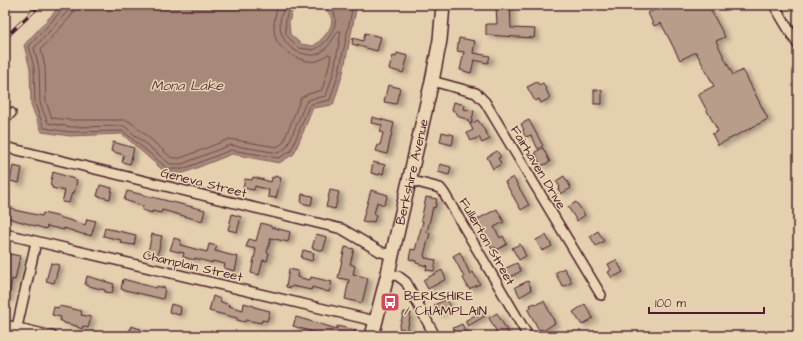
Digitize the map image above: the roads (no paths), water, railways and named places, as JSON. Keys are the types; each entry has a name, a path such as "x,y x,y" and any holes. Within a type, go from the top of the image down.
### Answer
{"main road":[{"name":"Berkshire Avenue","path":"372,336 432,81 440,40 443,5"}],"street":[{"path":"774,5 798,45"},
{"name":"Fairhaven Drive","path":"432,81 476,93 485,102 601,295"},
{"name":"Geneva Street","path":"5,147 342,229 381,252 392,255"},
{"name":"Fullerton Street","path":"409,180 440,188 444,193 528,336"},
{"name":"Champlain Street","path":"5,234 375,321"},
{"path":"16,332 36,242"},
{"path":"388,273 398,276 406,282 435,336"},
{"path":"5,325 16,332 52,336"}],"water":[{"name":"Mona Lake","path":"61,5 305,5 357,5 343,73 333,105 313,108 294,154 279,163 232,154 184,173 166,173 122,134 70,136 42,132 31,105 30,69 24,45","holes":["305,5 326,9 331,17 331,25 320,41 313,46 301,44 290,34 289,22 292,11"]}],"railway":[{"path":"5,38 40,5"}],"place":[{"name":"BERKSHIRE / CHAMPLAIN","path":"390,302"}]}
